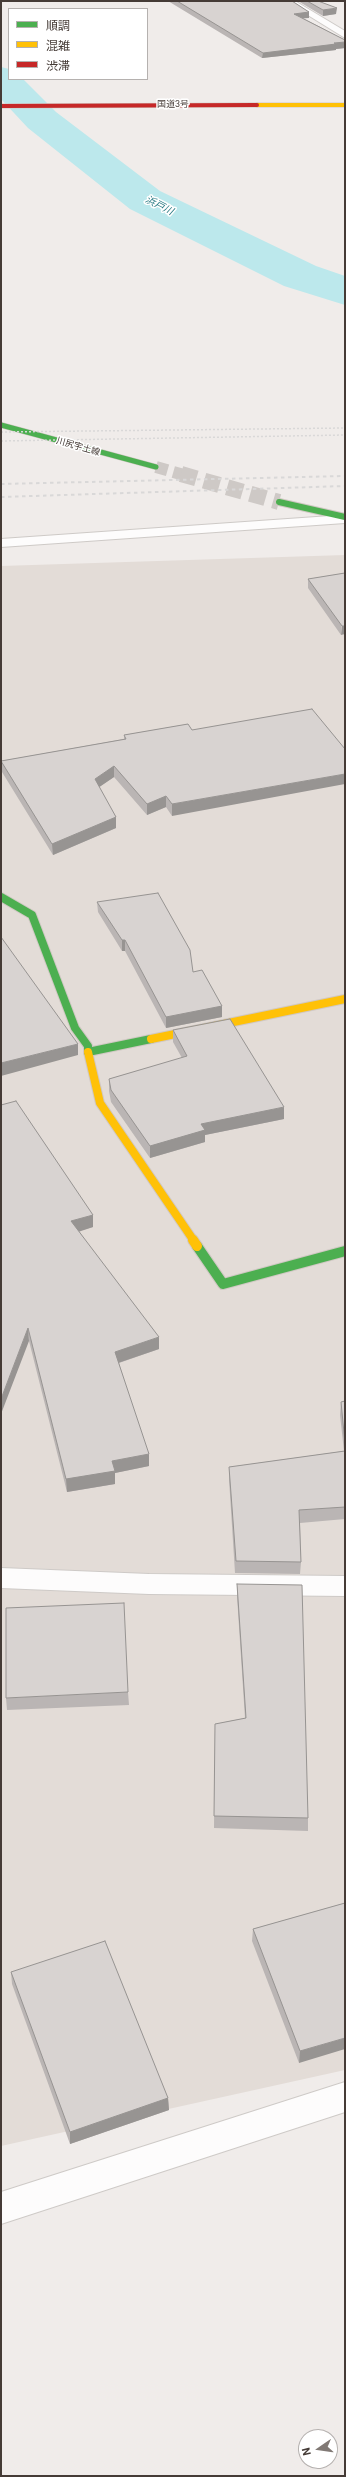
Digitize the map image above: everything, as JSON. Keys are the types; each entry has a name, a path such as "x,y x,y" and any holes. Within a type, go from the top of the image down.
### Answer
{"main road":[{"name":"国道3号","path":"1,106 246,104 345,105"},
{"name":"川尻宇土線","path":"1,425 156,467"},
{"path":"279,502 345,518"},
{"path":"1,897 32,915 75,1028 88,1046 88,1052 100,1103 223,1284 345,1251"},
{"path":"88,1052 345,1000"}],"street":[{"path":"289,1 345,35"},
{"path":"1,542 345,518"},
{"path":"1,1578 148,1584 345,1586"},
{"path":"1,2208 345,2097"}],"shaded area":[{"path":"345,555 345,2070 1,2146 1,566"}],"building":[{"path":"177,1 292,1 309,12 294,14 345,40 345,42 263,53"},
{"path":"307,1 318,1 337,8 323,10"},
{"path":"345,573 345,626 342,626 308,579"},
{"path":"312,709 345,749 345,774 172,804 166,796 147,804 114,766 95,779 116,817 52,844 1,761 126,739 124,735 188,724 192,730"},
{"path":"158,893 190,950 193,972 202,970 222,1006 166,1017 125,940 122,940 97,902"},
{"path":"1,937 78,1044 1,1063"},
{"path":"230,1019 284,1107 201,1124 205,1130 150,1146 111,1090 109,1079 187,1056 173,1030"},
{"path":"16,1101 93,1215 71,1221 159,1337 115,1352 149,1454 112,1461 115,1471 66,1479 28,1328 1,1399 1,1105"},
{"path":"345,1401 345,1443 341,1402"},
{"path":"345,1451 345,1507 299,1510 301,1562 236,1561 229,1467"},
{"path":"237,1584 302,1585 308,1818 214,1816 215,1724 246,1718"},
{"path":"124,1603 128,1692 6,1698 6,1608"},
{"path":"345,1903 345,2038 300,2051 253,1929"},
{"path":"105,1941 168,2098 70,2132 11,1972"}],"waterway":[{"name":"浜戸川","path":"1,78 42,120 145,200 300,276 345,291"}],"tunnel":[{"path":"156,467 184,475"},
{"path":"181,474 279,502"}],"railway":[{"path":"1,432 345,428"},
{"path":"1,441 345,435"},
{"path":"1,484 345,476"},
{"path":"1,497 345,486"}],"traffic: fast":[{"path":"1,425 156,467"},
{"path":"279,502 345,517"},
{"path":"1,897 32,915 75,1028 88,1046 88,1052 151,1039"},
{"path":"197,1246 223,1284 345,1251"}],"traffic: slow":[{"path":"257,105 345,105"},
{"path":"151,1039 345,999"},
{"path":"88,1052 100,1103 197,1246"}],"traffic: jam":[{"path":"1,106 257,105"}]}
